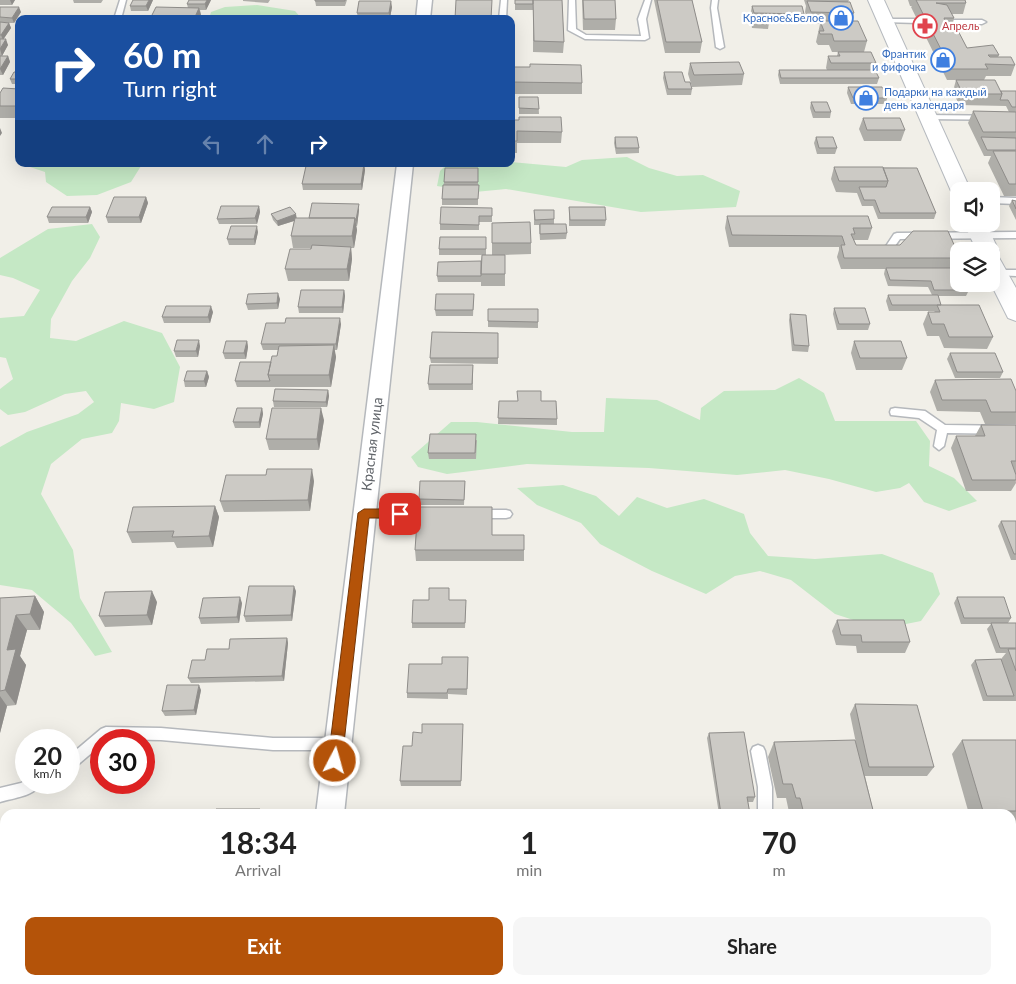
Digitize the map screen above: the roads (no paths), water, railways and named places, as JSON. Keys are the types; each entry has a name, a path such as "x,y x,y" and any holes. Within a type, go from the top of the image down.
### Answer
{"main road":[{"path":"876,0 957,182"},
{"path":"1002,268 1016,313"}],"street":[{"path":"423,15 425,0"},
{"name":"Красная улица","path":"330,809 405,167"}],"lane":[{"path":"118,15 123,0"},
{"path":"502,15 504,0"},
{"path":"572,0 572,30 585,37 645,38 642,19 648,0"},
{"path":"715,0 720,47"},
{"path":"885,21 918,22"},
{"path":"947,22 982,22"},
{"path":"927,117 1016,118"},
{"path":"1000,200 1016,201"},
{"path":"868,253 889,248 897,236 981,237 1016,235"},
{"path":"895,412 921,414 944,429 1016,430"},
{"path":"939,446 944,429"},
{"path":"364,513 440,514"},
{"path":"468,514 506,514"},
{"path":"80,755 106,733 161,734 273,744 337,744"},
{"path":"758,751 765,787 765,809"},
{"path":"0,795 15,791"}],"place":[{"name":"Красное&Белое","path":"841,18"},
{"name":"Апрель","path":"925,26"},
{"name":"Франтик и фифочка","path":"943,60"},
{"name":"Подарки на каждый день календаря","path":"866,98"}]}
